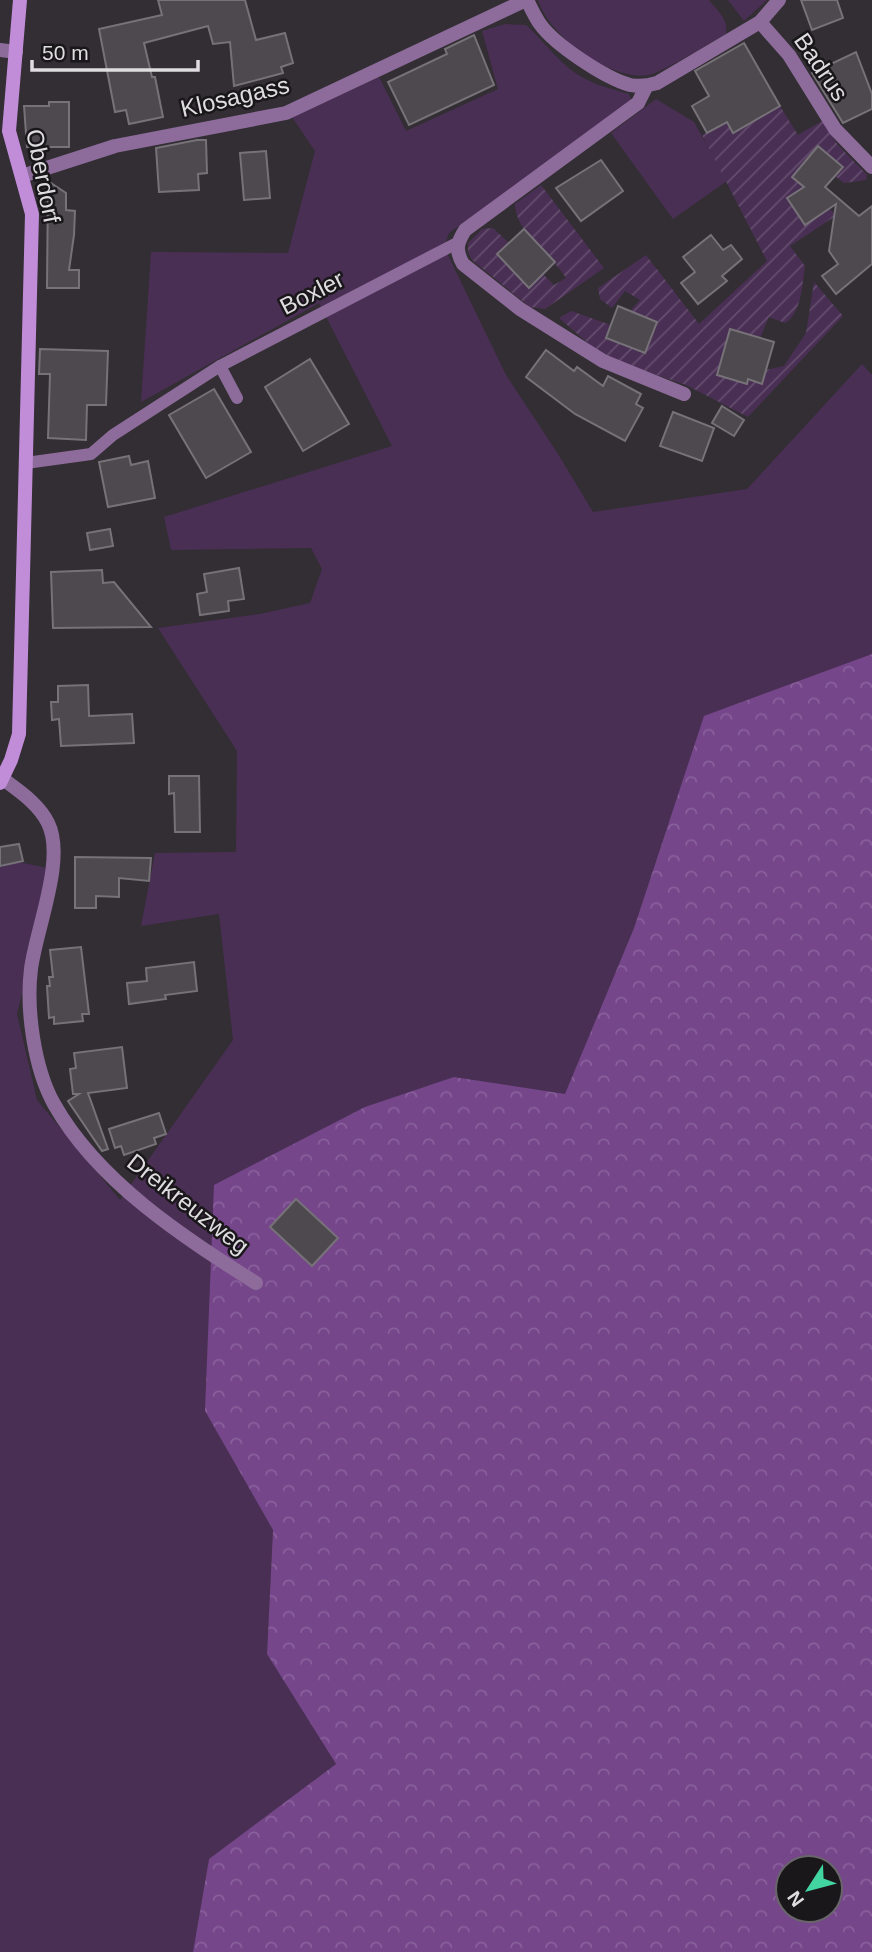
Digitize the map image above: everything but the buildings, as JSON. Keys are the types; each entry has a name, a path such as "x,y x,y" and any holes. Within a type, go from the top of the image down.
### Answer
{"main road":[{"name":"Oberdorf","path":"2,781 19,734 32,214 9,131 20,0"}],"street":[{"path":"526,0 541,25 563,47 591,66 628,84 646,87 760,22 779,0"},
{"name":"Klosagass","path":"22,176 115,146 286,113 526,0"},
{"name":"Badrus","path":"760,22 789,54 835,128 872,167"},
{"path":"0,50 16,52"},
{"name":"Boxler","path":"457,243 465,230 638,103 646,87"},
{"path":"457,243 457,254 463,264 520,309 603,361 684,394"},
{"name":"Dreikreuzweg","path":"2,781 33,802 48,821 55,842 54,862 31,968 29,1007 36,1045 54,1102 75,1135 111,1175 170,1224 256,1283"}],"lane":[{"name":"Boxler","path":"26,463 91,454 113,435 220,366 457,243"},
{"path":"220,366 237,398"}],"shaded area":[{"path":"538,0 709,0 724,20 726,34 656,73 633,75 617,71 583,53 554,28"},
{"path":"728,0 767,0 744,21"},
{"path":"505,24 526,25 574,72 593,83 629,94 631,99 628,104 449,233 444,247 506,375 593,512 747,489 862,364 872,375 872,654 704,717 634,928 565,1095 454,1077 205,1411 273,1530 267,1654 336,1764 209,1859 193,1952 0,1952 0,858 52,869 17,1014 37,1100 120,1200 233,1040 219,914 141,926 155,853 236,852 237,751 158,628 260,614 310,603 322,569 311,548 171,550 164,517 392,446 319,303 141,402 151,252 288,253 315,151 292,117 379,77 406,131 498,89 482,31"},
{"path":"656,99 694,122 727,181 673,219 611,133"},
{"path":"780,106 798,135 822,121 838,145 867,175 866,180 844,183 835,176 843,167 818,146 792,177 804,187 787,199 804,225 829,209 837,215 790,246 805,266 795,313 785,323 769,317 760,338 730,329 717,375 762,383 766,370 784,366 806,333 814,282 843,316 748,417 686,385 604,357 559,318 571,311 611,325 606,338 645,353 657,322 630,311 640,300 625,291 612,308 600,299 598,288 646,255 699,324 767,261 702,135 727,122 733,132"},
{"path":"541,185 604,268 545,309 530,307 472,260 468,252 468,243 482,229 493,228 509,243 497,254 528,287 543,274 554,285 566,278 521,225 517,215 515,204"}],"green space":[{"path":"872,654 872,1952 193,1952 209,1859 336,1764 267,1654 273,1530 205,1411 214,1185 365,1107 454,1077 565,1094 634,928 704,716"}]}
